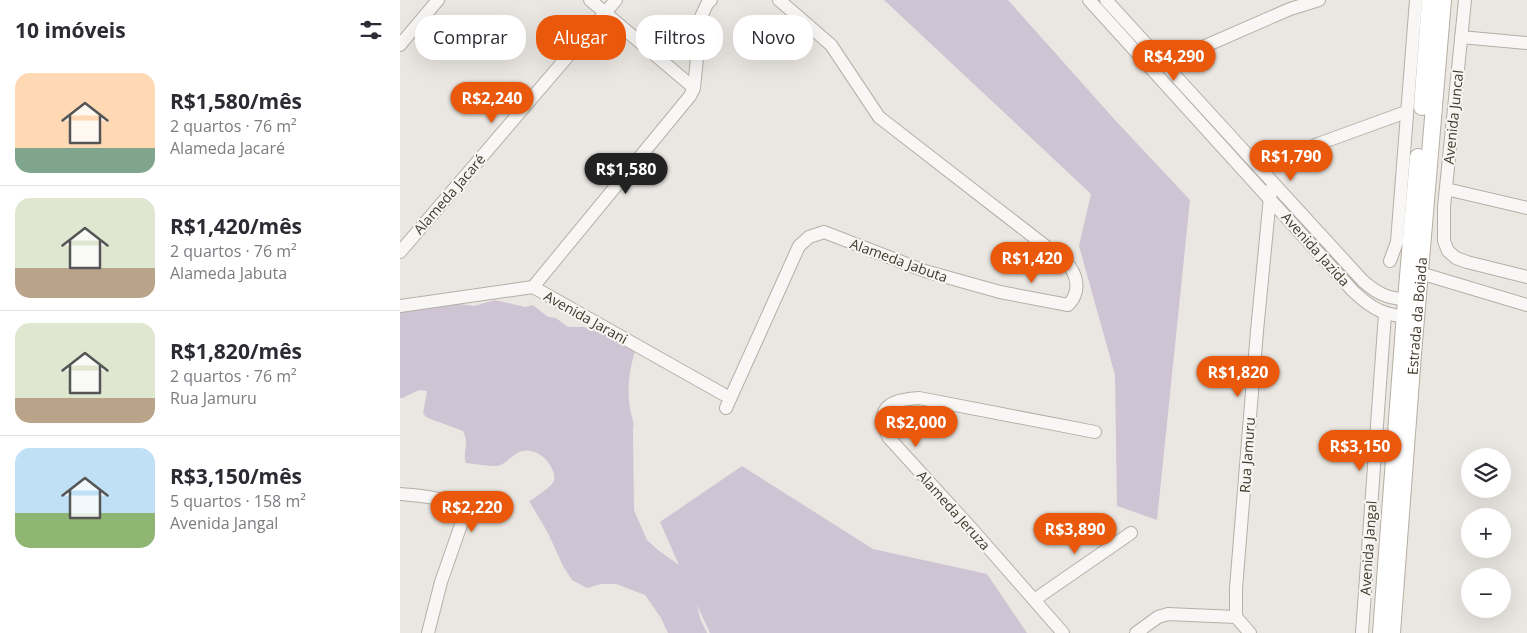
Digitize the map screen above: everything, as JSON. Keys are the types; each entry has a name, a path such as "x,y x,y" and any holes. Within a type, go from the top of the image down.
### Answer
{"main road":[{"name":"Estrada da Boiada","path":"1380,633 1412,300 1420,134 1430,0"},
{"name":"Estrada da Boiada","path":"1412,300 1420,273 1443,0"},
{"name":"Estrada da Boiada","path":"1392,633 1410,317"}],"street":[{"path":"400,45 438,0"},
{"path":"590,0 694,88"},
{"name":"Alameda Jacaré","path":"400,252 616,0"},
{"path":"533,287 681,108 694,88 701,17 706,4 711,0"},
{"name":"Alameda Jabuta","path":"728,403 799,246 809,237 824,232 925,271 1000,292 1068,305 1076,294 1077,280 1073,269 1066,262 879,117 831,45 779,0"},
{"name":"Avenida Jazida","path":"1089,0 1160,67 1273,182 1363,281 1376,292 1392,299 1412,300"},
{"name":"Avenida Jazida","path":"1106,0 1270,198 1353,291 1370,306 1385,314 1410,317"},
{"path":"1160,67 1290,10 1319,0"},
{"path":"1390,261 1397,242 1416,0"},
{"name":"Avenida Juncal","path":"1465,0 1443,234 1448,251 1456,258 1527,277"},
{"path":"1461,37 1527,43"},
{"path":"1260,169 1327,141 1406,112"},
{"name":"Rua Jamuru","path":"1236,617 1236,588 1255,360 1273,182"},
{"path":"1446,189 1527,208"},
{"path":"1420,273 1527,305"},
{"name":"Avenida Jarani","path":"400,306 533,287 728,403"},
{"name":"Avenida Jangal","path":"1362,633 1385,314"},
{"name":"Alameda Jeruza","path":"1063,633 889,438 883,422 884,412 892,403 899,400 919,398 1095,432"},
{"path":"400,494 441,498 452,504 463,514 463,519 441,582 428,633"},
{"path":"1034,600 1131,533"},
{"path":"1136,633 1158,617 1168,614 1236,617 1250,633"}],"shaded area":[{"path":"884,0 1008,0 1115,120 1190,200 1157,520 1117,506 1115,375 1079,246 1091,194"},
{"path":"495,300 525,307 533,305 548,317 556,318 568,327 584,327 622,340 636,349 630,371 629,386 630,409 634,424 634,510 647,540 679,565 660,522 742,466 873,549 987,574 1027,633 710,633 697,605 700,618 707,633 668,633 661,618 645,595 616,584 601,584 587,588 572,580 529,501 547,489 553,482 554,473 546,460 536,453 525,451 519,452 497,466 466,463 466,441 463,431 428,418 423,414 427,391 419,390 400,398 400,306 440,301 474,306"}]}
